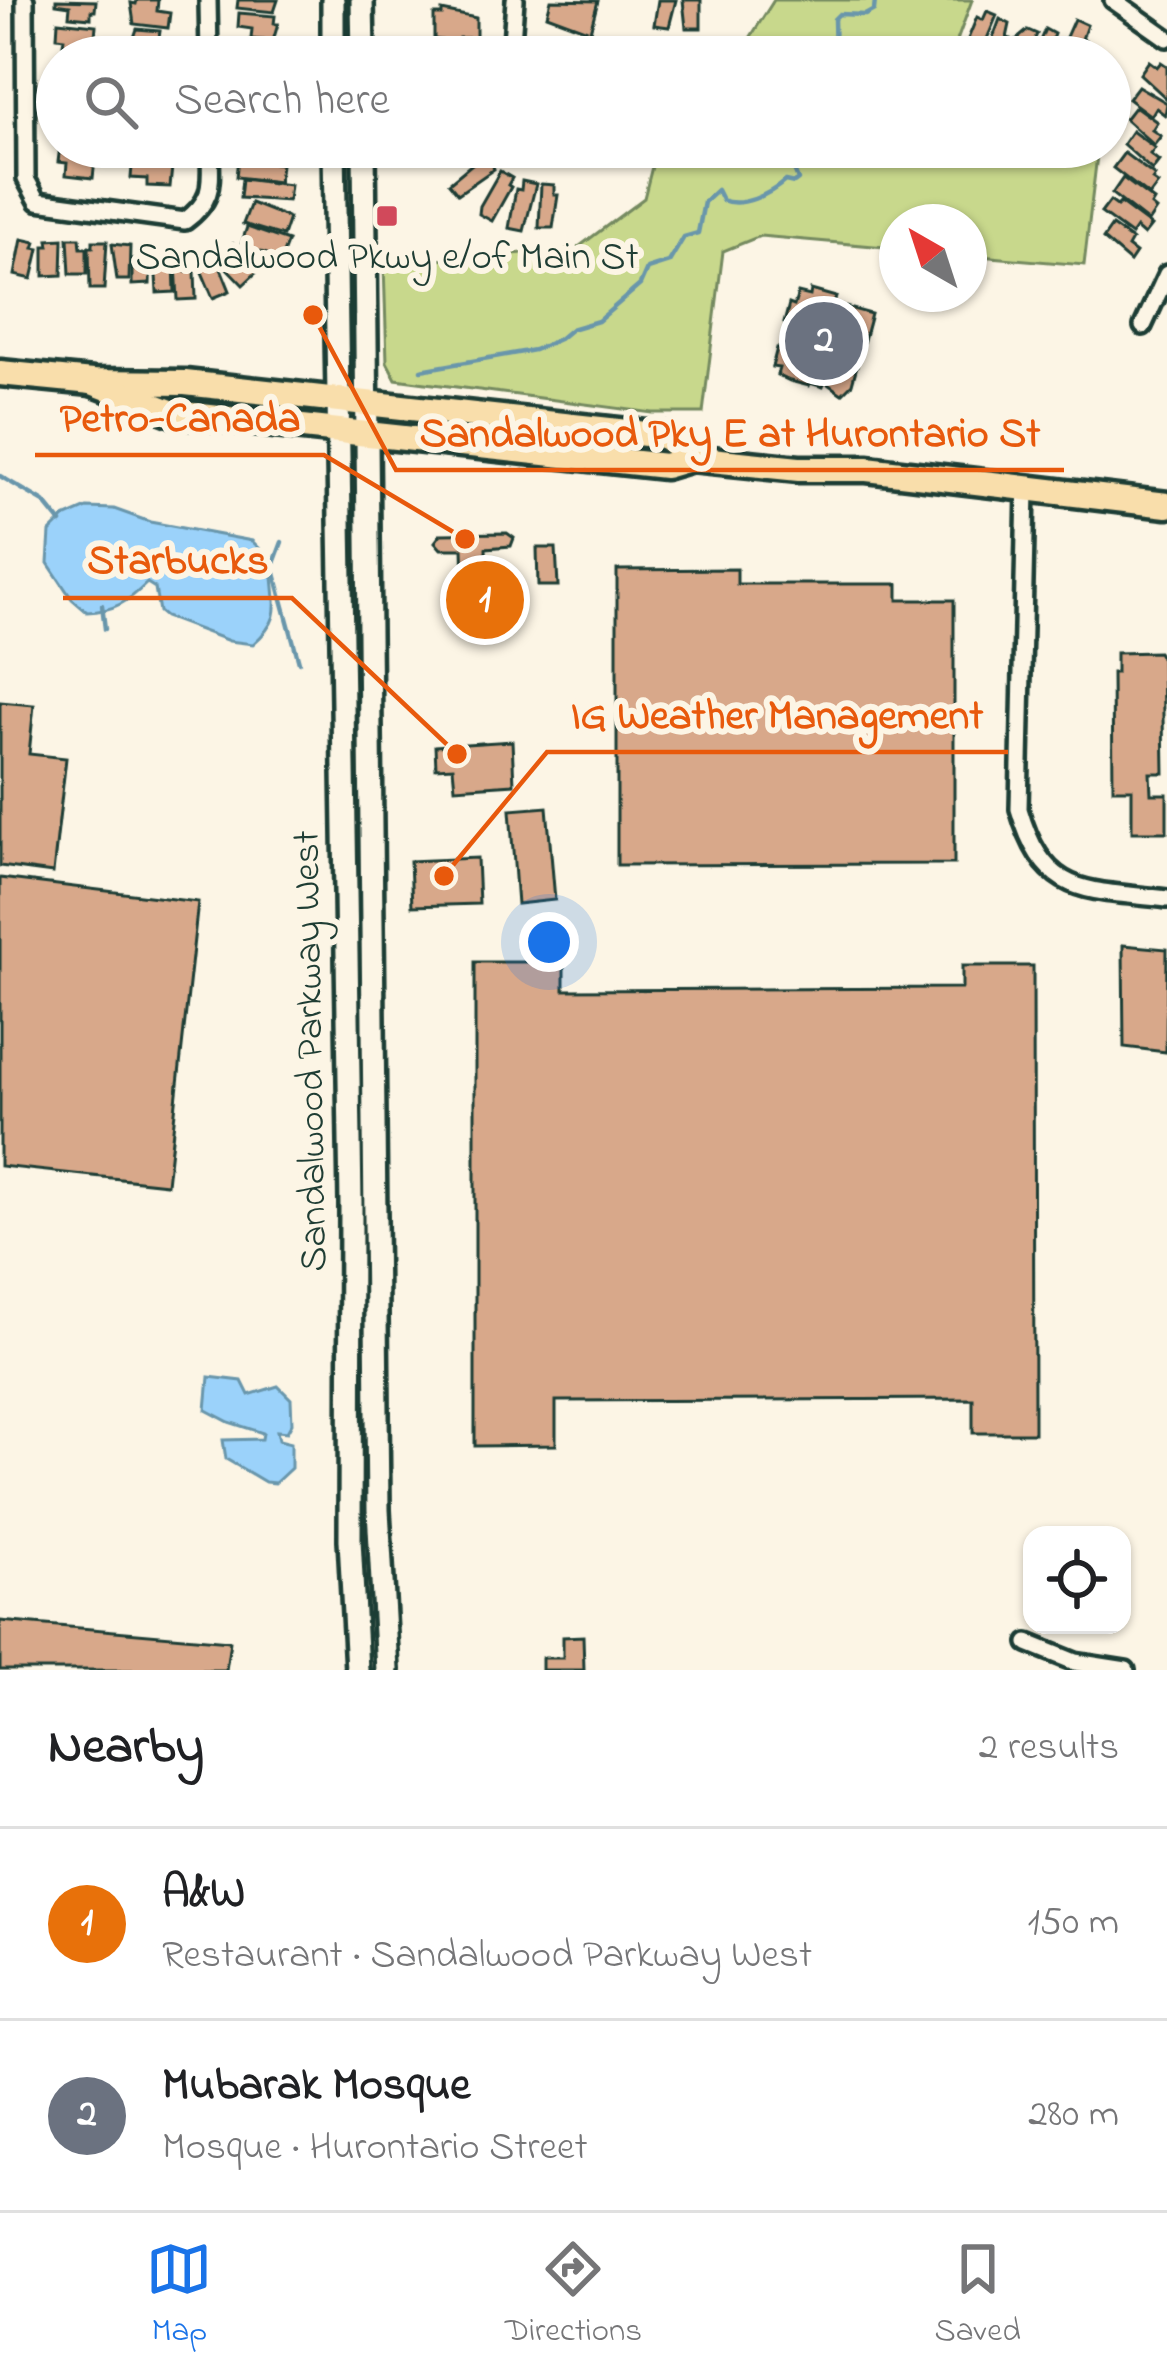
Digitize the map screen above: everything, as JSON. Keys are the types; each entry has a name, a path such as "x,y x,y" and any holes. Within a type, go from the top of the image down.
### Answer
{"main road":[{"path":"333,0 334,36"},
{"path":"362,0 363,36"},
{"name":"Sandalwood Parkway West","path":"334,168 352,1226 350,1540 357,1670"},
{"name":"Sandalwood Parkway West","path":"364,168 378,1510 387,1670"},
{"path":"0,374 185,383 664,436 692,458"},
{"path":"92,382 173,412 665,466 692,458 799,469 867,469 1167,505"}],"street":[{"path":"25,0 26,179 38,201 185,221 204,207 210,193 209,168"},
{"path":"208,0 209,36"},
{"path":"512,36 515,0"},
{"path":"1113,0 1167,38"},
{"path":"1143,326 1167,274"},
{"path":"1027,490 1019,808 1030,845 1054,874 1086,892 1167,899"},
{"path":"1028,1643 1075,1662 1126,1670"}],"green space":[{"path":"774,0 972,0 959,36 751,36"},
{"path":"652,168 1096,168 1084,265 987,257 987,204 879,204 879,246 760,236 723,251 703,413 653,413 396,379 387,362 384,264 576,249 644,198"}],"water":[{"path":"87,508 114,509 150,522 252,541 266,555 260,565 273,577 275,607 268,628 253,644 229,641 165,617 159,612 155,588 147,583 120,604 87,612 72,599 48,563 50,532 64,518"},
{"path":"209,1377 242,1381 249,1395 278,1386 291,1399 292,1423 287,1432 277,1431 279,1440 291,1443 291,1468 275,1483 226,1459 223,1440 262,1439 263,1433 206,1410"}],"building":[{"path":"56,0 96,1 95,11 91,18 69,16 70,6 56,4"},
{"path":"158,0 157,11 170,13 168,28 134,24 131,3"},
{"path":"238,0 278,0 274,12 237,8"},
{"path":"551,0 598,1 590,31 547,15"},
{"path":"658,0 676,0 669,27 654,25"},
{"path":"683,0 701,0 701,28 686,28"},
{"path":"442,11 476,18 476,36 434,36 434,15"},
{"path":"987,11 997,15 988,36 969,36 977,17 983,20"},
{"path":"239,13 275,16 274,24 278,24 274,36 251,36 252,29 238,27"},
{"path":"1000,19 1010,24 1007,36 994,36"},
{"path":"1074,19 1087,25 1083,36 1066,36"},
{"path":"58,21 96,25 95,36 57,36"},
{"path":"137,29 160,31 159,36 135,36"},
{"path":"1149,61 1157,67 1161,62 1167,66 1167,99 1140,74"},
{"path":"1138,86 1167,103 1165,115 1156,108 1151,116 1131,101"},
{"path":"1135,106 1157,122 1152,130 1161,136 1154,145 1131,124"},
{"path":"1131,132 1155,148 1150,154 1159,161 1152,170 1131,151"},
{"path":"1131,158 1155,176 1152,180 1158,184 1149,196 1113,168 1131,168"},
{"path":"67,168 94,168 93,178 66,175"},
{"path":"132,168 172,168 170,187 147,186 147,179 131,178"},
{"path":"237,168 281,168 279,182 236,177"},
{"path":"467,168 494,169 458,194 449,183"},
{"path":"500,171 512,178 511,187 492,221 479,214 480,206"},
{"path":"1123,178 1154,201 1151,206 1156,210 1148,222 1112,194"},
{"path":"242,179 290,185 288,201 240,198"},
{"path":"522,181 536,184 524,231 509,228 516,189 521,190"},
{"path":"541,184 554,185 554,195 558,195 553,228 539,228"},
{"path":"1110,201 1151,226 1144,235 1136,228 1131,235 1101,213"},
{"path":"251,203 289,218 283,236 243,224"},
{"path":"1112,226 1132,240 1128,247 1136,253 1130,262 1103,239"},
{"path":"247,227 288,241 281,259 241,245"},
{"path":"68,238 80,238 81,248 87,248 87,274 70,274"},
{"path":"22,239 36,242 34,248 39,249 32,279 15,275"},
{"path":"63,239 62,275 44,276 44,246 49,246 48,240"},
{"path":"93,241 107,241 104,289 90,289 89,247"},
{"path":"112,244 130,246 129,280 117,280"},
{"path":"233,244 258,271 243,285 218,259"},
{"path":"137,248 151,248 150,284 132,285"},
{"path":"214,251 230,291 213,298 196,258"},
{"path":"155,256 169,256 174,262 175,292 157,293"},
{"path":"176,263 186,263 186,271 195,271 196,299 178,300"},
{"path":"811,290 836,297 834,304 871,314 852,384 842,394 825,382 823,387 790,381 772,367 790,325 784,323 789,304 794,306 798,293 810,296"},
{"path":"507,533 514,538 511,546 486,548 487,578 464,579 463,549 441,549 435,542 441,534"},
{"path":"537,548 556,548 558,586 538,586"},
{"path":"737,569 737,584 898,584 898,600 954,600 954,864 617,865 617,570"},
{"path":"495,578 496,610 452,611 452,579"},
{"path":"1158,652 1162,659 1164,773 1150,773 1151,794 1167,794 1167,832 1132,832 1132,789 1113,789 1112,673 1116,673 1116,653"},
{"path":"0,702 34,705 29,754 66,758 53,873 0,866"},
{"path":"512,741 514,784 455,788 453,767 436,768 435,746"},
{"path":"547,807 555,900 517,904 510,810"},
{"path":"477,858 479,904 412,906 410,861"},
{"path":"0,878 198,902 167,1184 0,1166"},
{"path":"1123,945 1167,949 1166,1052 1124,1047"},
{"path":"475,962 564,962 564,990 962,988 962,966 1033,966 1034,1433 973,1433 973,1399 556,1401 556,1445 475,1446"},
{"path":"0,1621 230,1641 226,1670 0,1670"},
{"path":"583,1636 584,1670 542,1670 542,1658 563,1658 563,1637"}],"waterway":[{"path":"834,36 834,19 839,14 865,15 874,10 875,0"},
{"path":"421,370 534,350 571,329 598,321 640,285 647,269 669,262 684,237 698,233 704,202 717,190 722,200 746,201 785,181 794,183 798,180 793,168"},
{"path":"0,476 44,502 61,523"},
{"path":"257,571 273,566 282,542"},
{"path":"273,566 299,662"},
{"path":"102,605 105,629"}],"place":[{"name":"Sandalwood Pkwy e/of Main St","path":"387,216"},
{"name":"Sandalwood Pky E at Hurontario St","path":"313,315"},
{"name":"Mubarak Mosque","path":"824,341"},
{"name":"Petro-Canada","path":"465,539"},
{"name":"A&W","path":"485,600"},
{"name":"Starbucks","path":"457,754"},
{"name":"IG Weather Management","path":"444,876"}]}
